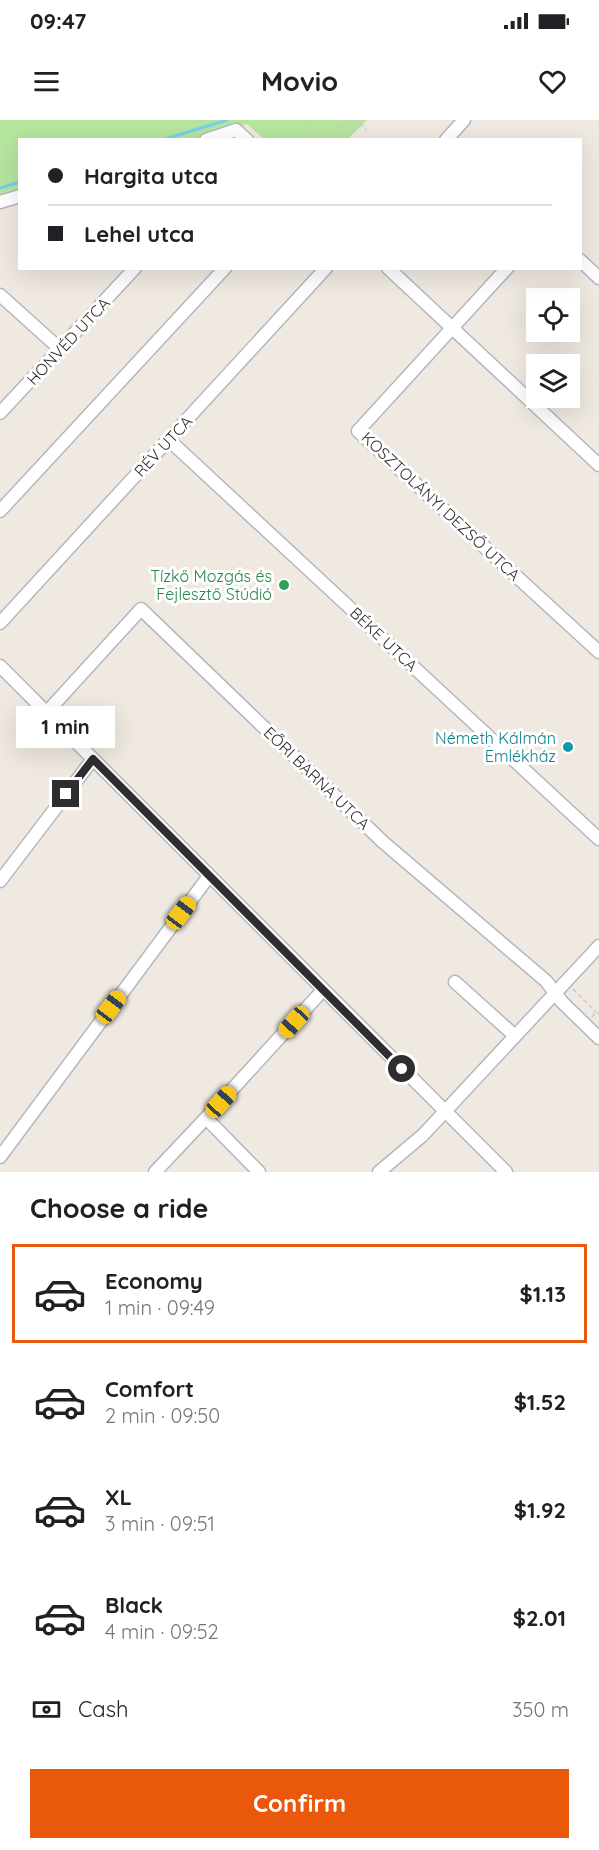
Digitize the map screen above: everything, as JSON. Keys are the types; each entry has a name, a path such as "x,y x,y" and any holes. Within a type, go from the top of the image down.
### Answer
{"street":[{"path":"448,138 464,120"},
{"path":"212,138 236,130 245,138"},
{"path":"0,202 18,197"},
{"path":"582,262 599,278"},
{"name":"HONVÉD UTCA","path":"0,413 133,270"},
{"path":"0,511 223,270"},
{"name":"RÉV UTCA","path":"0,623 324,270"},
{"path":"390,270 599,465"},
{"path":"453,328 505,270"},
{"path":"0,295 60,349"},
{"name":"KOSZTOLÁNYI DEZSŐ UTCA","path":"453,328 358,431 599,652"},
{"name":"BÉKE UTCA","path":"169,440 599,839"},
{"name":"EŐRI BARNA UTCA","path":"48,712 141,609 383,842 546,981 562,1002 599,1038"},
{"path":"0,666 506,1172"},
{"path":"0,881 93,759"},
{"path":"0,1157 209,876"},
{"path":"379,1172 446,1112 599,946"},
{"path":"455,982 516,1036"},
{"path":"155,1172 323,990"},
{"path":"206,1118 259,1172"}],"path":[{"path":"307,120 312,138"},
{"path":"332,138 339,129 352,121 360,124 366,130"},
{"path":"572,988 596,1012"}],"green space":[{"path":"0,120 367,120 349,138 263,138 247,124 198,138 18,138 18,192 0,198"}],"waterway":[{"path":"168,138 227,120"},
{"path":"0,188 18,183"}],"place":[{"name":"Tízkő Mozgás és Fejlesztő Stúdió","path":"284,585"},
{"name":"Németh Kálmán Emlékház","path":"568,747"}],"route":[{"path":"66,794 93,759 402,1069"}]}
